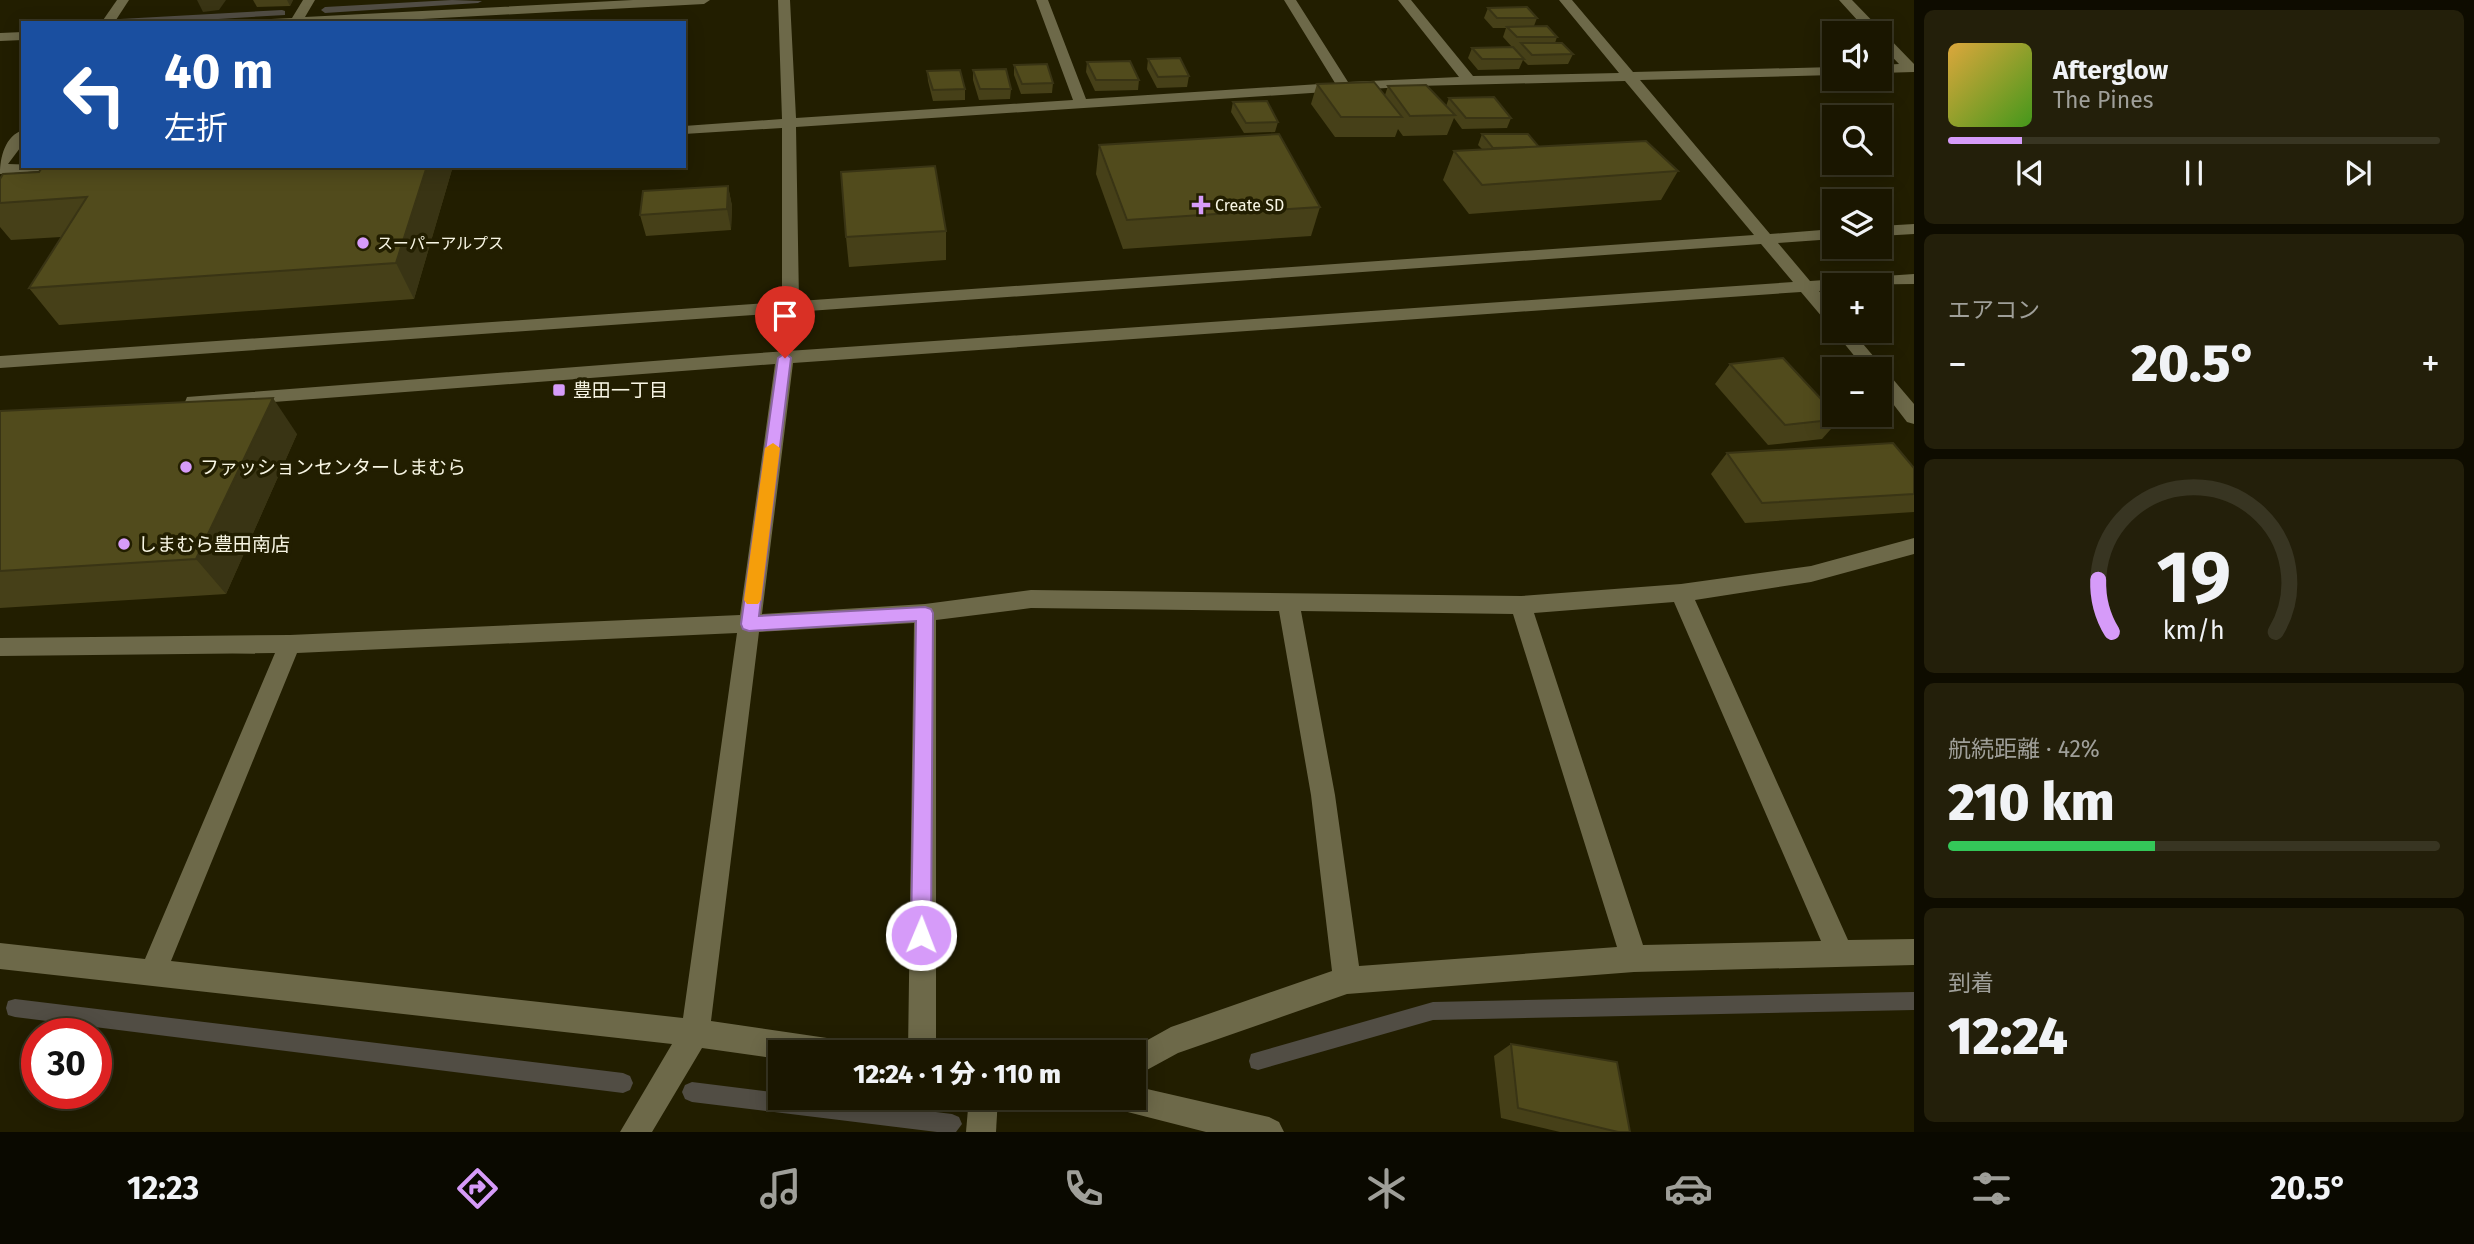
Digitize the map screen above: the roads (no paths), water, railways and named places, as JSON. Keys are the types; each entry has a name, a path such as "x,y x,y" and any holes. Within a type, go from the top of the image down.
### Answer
{"street":[{"path":"108,21 123,0"},
{"path":"297,21 309,0"},
{"path":"297,21 497,6 704,0"},
{"path":"784,0 789,123 791,307"},
{"path":"1042,0 1081,104"},
{"path":"1290,0 1344,87"},
{"path":"1404,0 1469,81"},
{"path":"1565,0 1822,305"},
{"path":"1844,0 1864,21"},
{"path":"0,37 21,36"},
{"path":"1892,49 1912,68"},
{"path":"1892,69 1912,68"},
{"path":"686,130 1344,87 1822,71"},
{"path":"0,164 21,137"},
{"path":"0,169 21,168"},
{"path":"1892,230 1914,229"},
{"path":"0,362 1822,235"},
{"path":"179,404 785,358 1914,279"},
{"path":"1853,343 1865,357"},
{"path":"635,1132 695,1033 785,358"},
{"path":"1892,390 1914,417"},
{"path":"0,647 290,644 749,624 925,613 1031,599 1521,605 1681,593 1811,574 1914,546"},
{"path":"1681,593 1841,955"},
{"path":"1287,601 1323,795 1347,980"},
{"path":"1521,605 1634,959"},
{"path":"922,1040 925,613"},
{"path":"153,972 290,644"},
{"path":"1146,1056 1171,1041 1347,980 1634,959 1914,952"},
{"path":"3,960 153,972 768,1044"},
{"path":"1146,1103 1269,1132"},
{"path":"981,1132 983,1110"}],"waterway":[{"path":"325,10 478,1"},
{"path":"138,21 282,13"},
{"path":"1258,1061 1433,1011 1914,1001"},
{"path":"15,1008 623,1083"},
{"path":"692,1092 952,1124"}],"place":[{"name":"Create SD","path":"1201,205"},
{"name":"スーパーアルプス","path":"363,243"},
{"name":"豊田一丁目","path":"559,390"},
{"name":"ファッションセンターしまむら","path":"186,467"},
{"name":"しまむら豊田南店","path":"124,544"}]}
